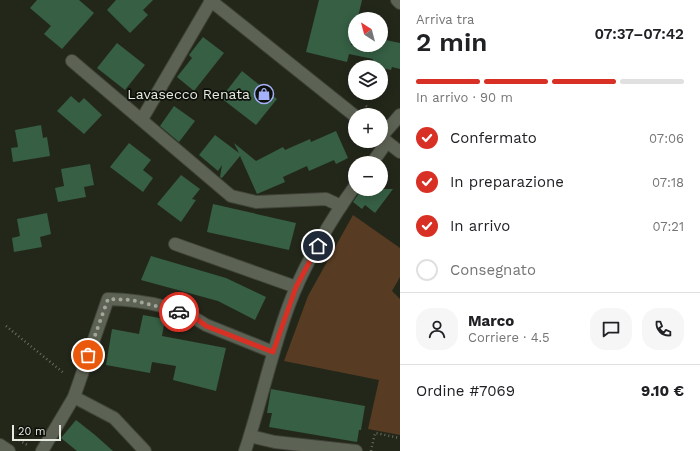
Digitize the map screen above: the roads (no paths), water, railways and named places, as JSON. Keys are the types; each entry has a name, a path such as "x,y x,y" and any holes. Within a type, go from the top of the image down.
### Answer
{"street":[{"path":"142,119 210,0 348,110"},
{"path":"397,0 400,3"},
{"path":"72,61 231,196 256,202 326,199 341,206"},
{"path":"388,132 400,114"},
{"path":"388,143 400,152"},
{"path":"245,451 273,352 296,287 348,196"},
{"path":"175,244 296,287"},
{"path":"42,451 74,398 108,299 132,300 171,308 197,319 206,326 273,352"},
{"path":"74,398 114,418 145,451"},
{"path":"250,436 275,442 356,451"},
{"path":"0,445 9,451"}],"place":[{"name":"Lavasecco Renata","path":"264,94"}]}
